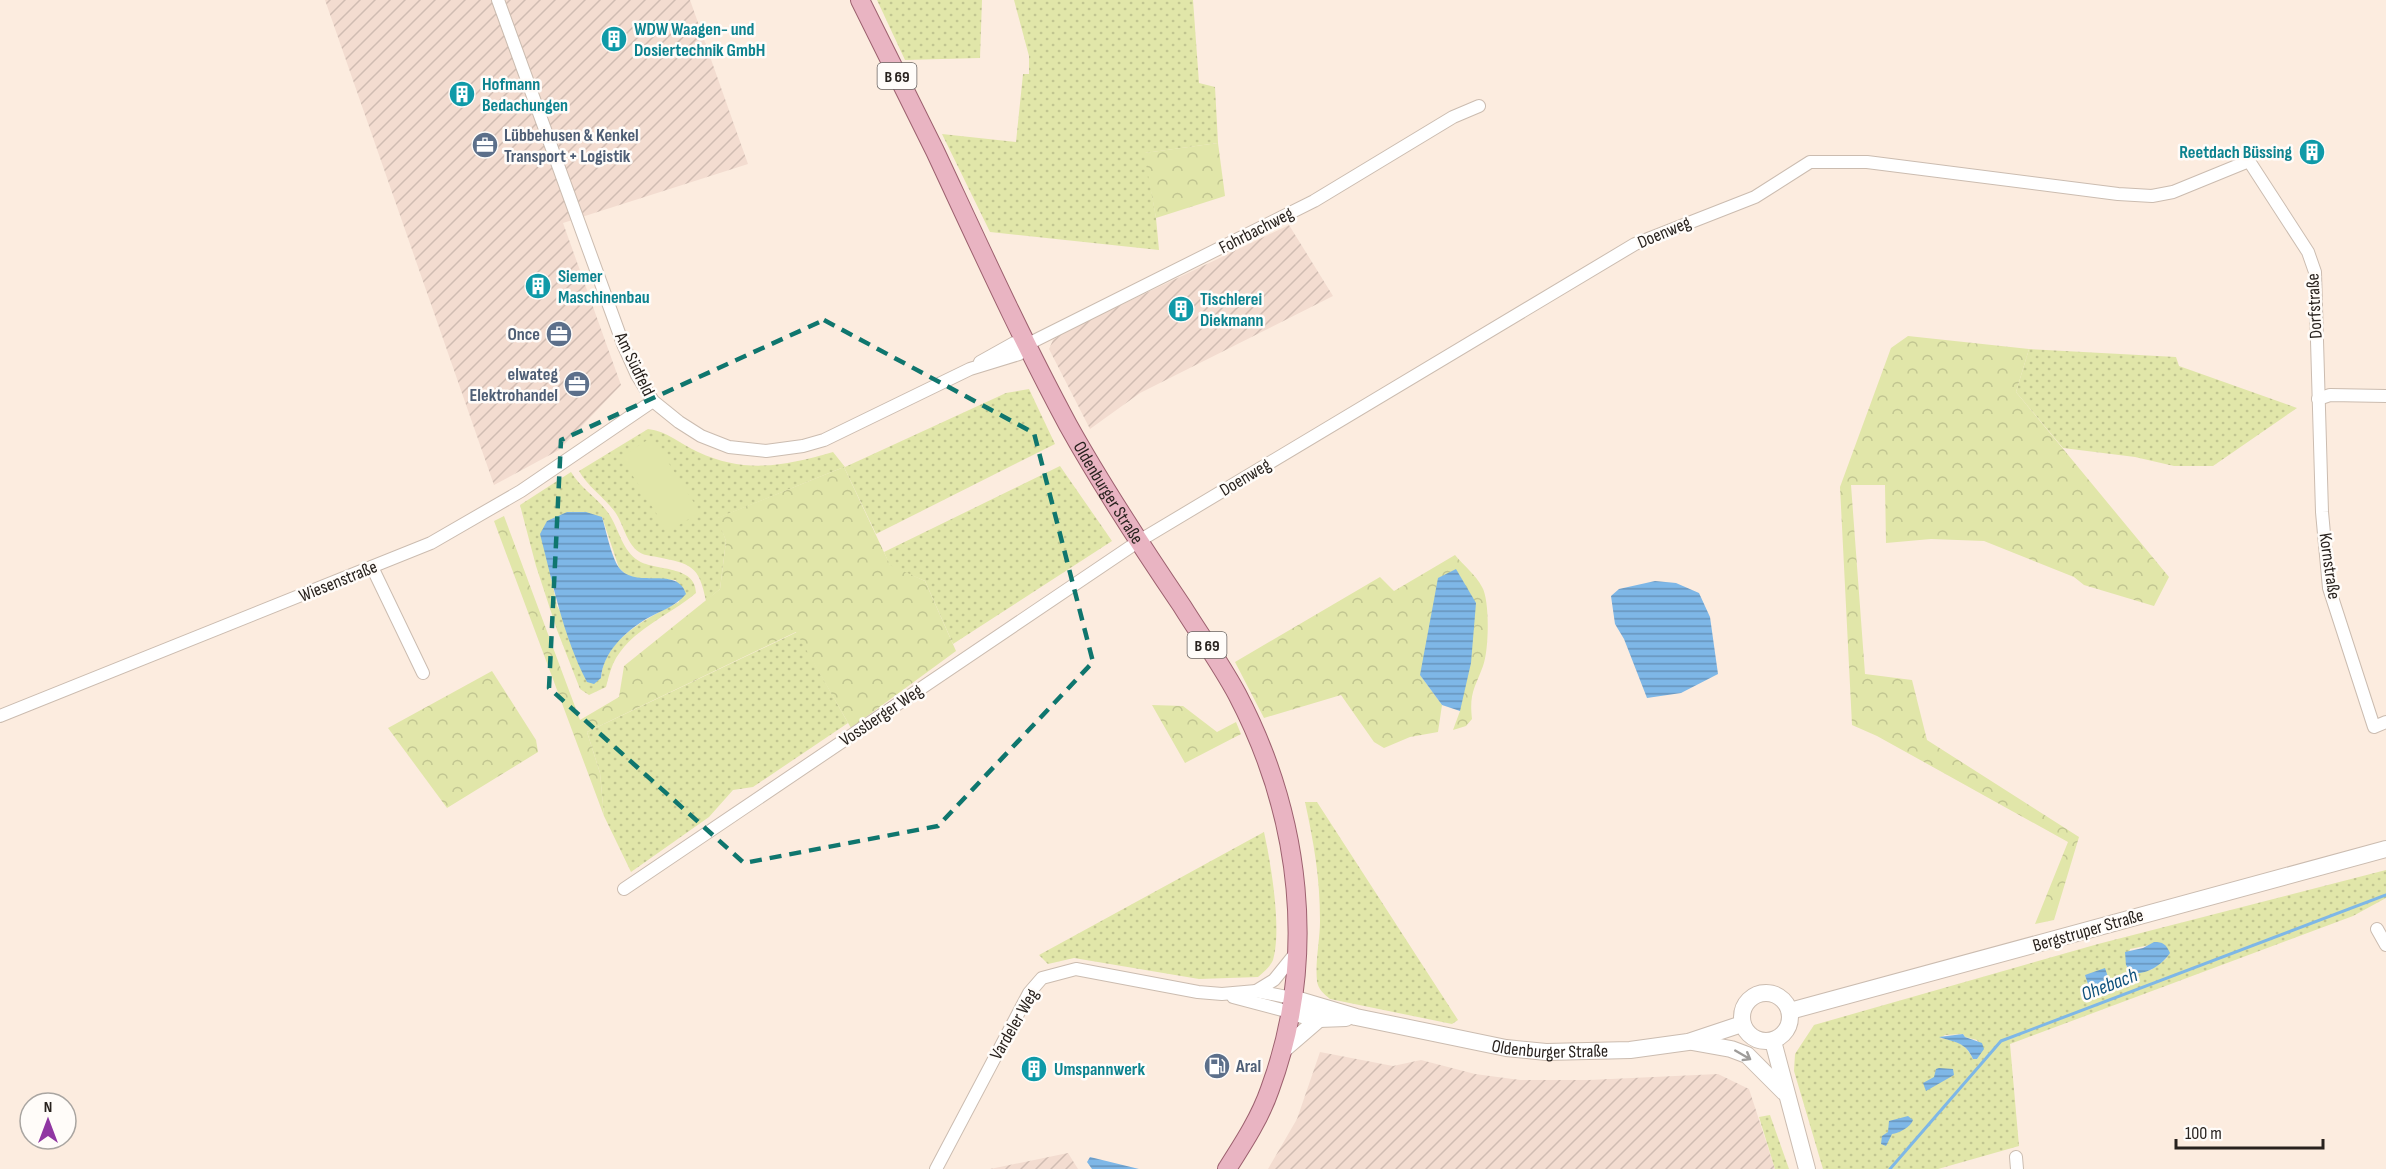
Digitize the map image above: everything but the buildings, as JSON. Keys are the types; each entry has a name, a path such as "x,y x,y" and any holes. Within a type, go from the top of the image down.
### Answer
{"main road":[{"name":"Oldenburger Straße","path":"860,0 1028,344 1088,461 1236,692 1268,762 1280,799 1294,862 1297,911 1291,1005"},
{"name":"Bergstruper Straße","path":"1790,1011 2386,849"},
{"path":"1759,994 1774,994 1786,1004 1790,1011 1789,1026 1773,1041 1751,1037 1742,1024 1743,1009 1747,1002 1759,994"},
{"name":"Oldenburger Straße","path":"1291,1005 1506,1048 1546,1052 1630,1050 1689,1042 1742,1024"},
{"name":"Oldenburger Straße","path":"1291,1005 1319,1019 1356,1017"},
{"name":"B 69","path":"1227,1169 1257,1119 1269,1091 1282,1050 1291,1005"},
{"path":"1282,1050 1319,1019"},
{"path":"1773,1041 1807,1169"},
{"path":"1689,1042 1731,1049 1747,1055 1785,1093"}],"street":[{"name":"Am Südfeld","path":"498,0 623,344 637,375 653,401 679,422 714,442 747,450 782,450 824,440 970,369 1019,354 1028,344"},
{"name":"Fohrbachweg","path":"1028,344 1314,201 1453,117 1479,106"},
{"name":"Dorfstraße","path":"2249,161 2308,252 2315,272 2318,399"},
{"name":"Doenweg","path":"1139,541 1635,244 1755,196 1810,162 1868,162 2118,194 2152,196 2173,192 2249,161"},
{"path":"2318,399 2330,395 2386,396"},
{"name":"Kornstraße","path":"2318,399 2322,512 2329,588 2374,728 2386,722"},
{"name":"Wiesenstraße","path":"0,716 431,543 486,512 569,459 653,401"},
{"name":"Vossberger Weg","path":"624,889 1139,541"},
{"path":"372,567 423,673"},
{"path":"2378,929 2386,945"},
{"path":"1256,992 1274,980 1296,953"},
{"name":"Vardeler Weg","path":"936,1169 1029,993 1042,978 1076,969 1198,992 1291,1005"},
{"name":"Vardeler Weg","path":"1222,994 1256,992 1291,1005"}],"highlighted area":[{"path":"824,320 1034,433 1093,662 938,826 744,863 549,688 561,440"}],"shaded area":[{"path":"325,0 690,0 748,164 563,223 621,385 559,450 494,485"},
{"path":"1289,225 1333,296 1140,393 1090,429 1049,349 1053,340 1064,332"},
{"path":"1320,1052 1393,1066 1421,1060 1475,1074 1520,1080 1589,1080 1718,1074 1749,1089 1775,1169 1268,1169 1297,1119"},
{"path":"1068,1153 1078,1169 990,1169"}],"green space":[{"path":"877,0 982,0 980,58 905,60"},
{"path":"1014,0 1193,0 1199,83 1215,87 1218,143 1145,153 1159,250 990,232 942,134 1016,142 1023,74 1029,74 1029,56"},
{"path":"1218,143 1225,196 1156,218 1144,153"},
{"path":"1908,336 2029,349 2016,392 2169,577 2154,606 2084,585 2074,577 1984,541 1931,539 1886,543 1885,485 1851,485 1865,674 1912,680 1927,740 2079,837 2054,920 2035,924 2068,842 1877,736 1852,725 1840,487 1891,348"},
{"path":"2029,349 2176,357 2179,366 2297,408 2213,466 2174,466 2135,457 2063,448 2016,392"},
{"path":"1029,389 1055,444 876,534 844,467 718,518 726,541 720,589 706,601 700,580 692,568 678,562 643,554 635,548 615,512 579,471 648,429 667,435 698,452 732,463 765,466 833,452 845,467 1006,393"},
{"path":"652,437 700,512 668,532 621,457"},
{"path":"1060,466 1112,541 953,644 925,581 890,566 884,552"},
{"path":"844,467 890,565 925,581 956,651 851,728 796,632 587,732 600,773 604,816 494,521 504,516 580,720 619,697 624,666 720,589 726,541 717,518"},
{"path":"571,472 609,514 633,557 646,564 682,573 694,584 696,593 650,624 629,642 613,664 606,687 589,695 580,689 557,630 536,566 520,505","holes":["602,517 619,568 630,578 676,580 679,602 641,623 619,641 604,664 601,678 557,606 550,572"]},
{"path":"1455,555 1482,587 1487,614 1485,659 1472,697 1472,719 1466,726 1453,730 1460,711 1420,675 1442,705 1438,732 1410,737 1384,748 1374,742 1341,695 1264,718 1235,662 1380,577 1394,591"},
{"path":"797,632 848,723 753,787 733,790 709,817 631,872 604,816 600,773 587,732"},
{"path":"492,671 536,740 538,752 447,808 388,728"},
{"path":"1152,705 1183,706 1217,732 1236,722 1241,734 1185,763"},
{"path":"1305,802 1317,802 1458,1020 1452,1024 1330,999 1320,989 1317,973 1320,921 1318,875"},
{"path":"1264,832 1272,878 1276,931 1273,960 1258,977 1199,979 1074,958 1048,964 1039,955"},
{"path":"2386,870 2386,898 2353,916 2010,1044 2019,1146 1938,1169 1823,1169 1794,1071 1795,1054 1814,1025 2098,944","holes":["2150,945 2167,958 2151,970 2131,972 2126,965 2130,949","1963,1034 1965,1037 1977,1040 1983,1049 1977,1059 1973,1059 1967,1049 1960,1044 1940,1038 1945,1035"]},
{"path":"1770,1115 1789,1169 1775,1169 1759,1117"}],"water":[{"path":"567,512 586,512 602,517 612,553 618,566 628,575 675,581 682,586 686,594 677,602 630,630 611,651 601,678 594,684 587,682 571,646 559,610 540,534 547,521"},
{"path":"1456,569 1476,603 1471,663 1460,711 1442,705 1420,675 1438,578"},
{"path":"1655,581 1676,583 1699,593 1710,617 1718,674 1681,693 1647,698 1624,639 1615,624 1611,596 1619,589"},
{"path":"2154,942 2166,946 2170,953 2167,957 2148,971 2131,972 2126,965 2125,952 2143,948"},
{"path":"2105,968 2109,980 2089,987 2085,975"},
{"path":"1963,1034 1965,1037 1982,1043 1984,1049 1977,1059 1973,1059 1967,1049 1959,1044 1939,1037"},
{"path":"1936,1069 1953,1069 1954,1075 1926,1091 1923,1083 1934,1077"},
{"path":"1908,1116 1913,1120 1910,1125 1892,1134 1886,1146 1881,1144 1882,1136 1888,1132 1889,1121"},
{"path":"1090,1157 1139,1169 1092,1169 1087,1162"}],"waterway":[{"name":"Ohebach","path":"1890,1169 2001,1041 2386,895"}],"place":[{"name":"WDW Waagen- und Dosiertechnik GmbH","path":"614,39"},
{"name":"Hofmann Bedachungen","path":"462,94"},
{"name":"Lübbehusen & Kenkel Transport + Logistik","path":"485,145"},
{"name":"Reetdach Büssing","path":"2312,152"},
{"name":"Siemer Maschinenbau","path":"538,286"},
{"name":"Tischlerei Diekmann","path":"1181,309"},
{"name":"Once","path":"559,334"},
{"name":"elwateg Elektrohandel","path":"577,384"},
{"name":"Aral","path":"1217,1066"},
{"name":"Umspannwerk","path":"1034,1069"}]}
